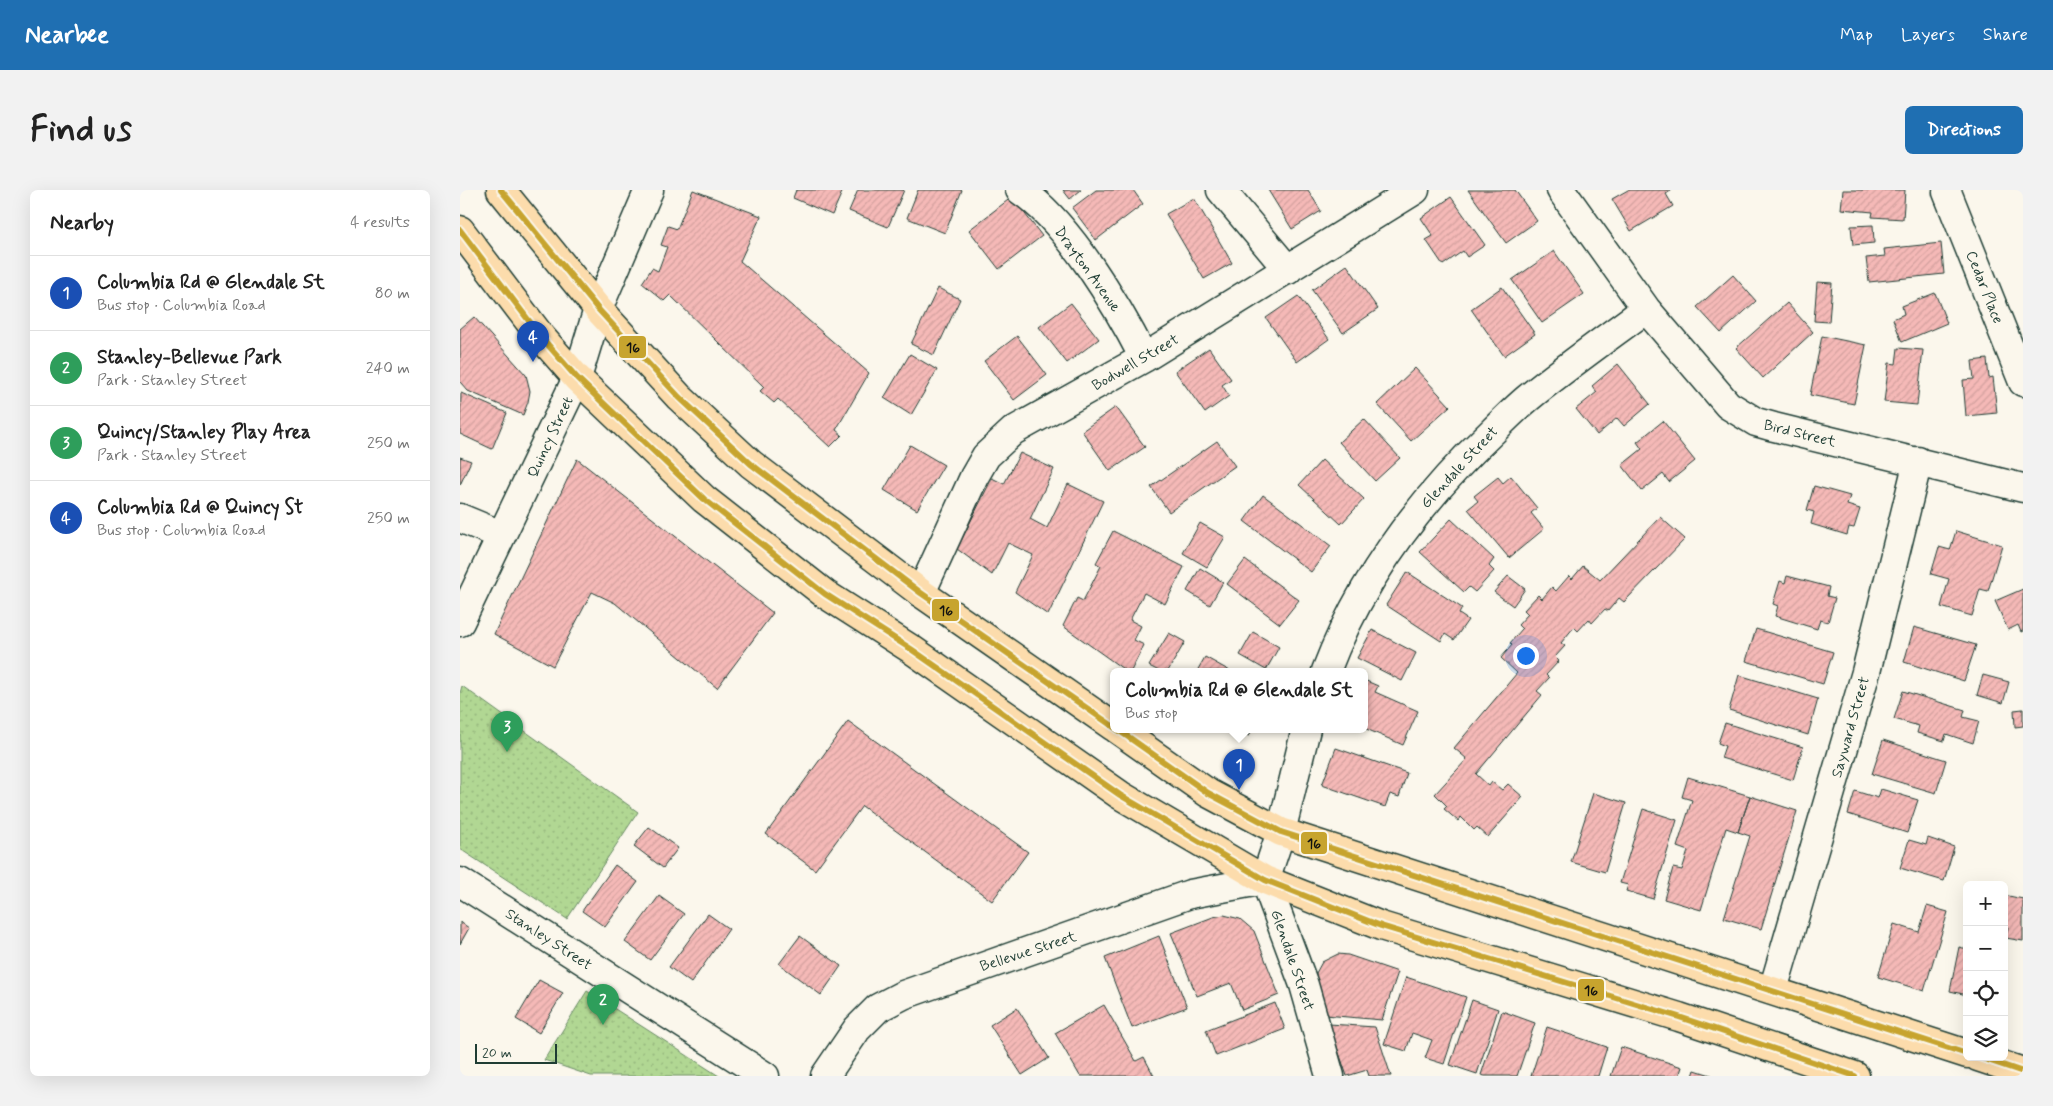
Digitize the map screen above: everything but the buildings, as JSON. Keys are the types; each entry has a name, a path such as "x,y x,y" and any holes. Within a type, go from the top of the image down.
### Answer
{"main road":[{"path":"501,190 598,309 679,397 752,464 921,592 1110,724"},
{"path":"460,230 542,338 577,378 704,499 825,594 911,649 1120,795 1265,880 1381,926 1679,1017 1855,1076"},
{"path":"1122,733 1208,793 1281,832 1963,1053"},
{"path":"1990,1061 2023,1072"}],"street":[{"name":"Quincy Street","path":"460,622 500,535 523,496 577,378 598,309 648,190"},
{"name":"Drayton Avenue","path":"1020,190 1034,200 1062,229 1122,315 1144,358"},
{"path":"1221,190 1288,270"},
{"name":"Bodwell Street","path":"921,592 974,477 986,456 1013,431 1144,358 1415,190"},
{"name":"Bird Street","path":"1561,190 1646,309 1728,405 1756,422 2023,488"},
{"name":"Cedar Place","path":"1947,192 2023,382"},
{"name":"Glendale Street","path":"1327,668 1334,650 1369,581 1416,513 1458,464 1527,398 1646,309"},
{"name":"Sayward Street","path":"1773,990 1866,672 1918,462"},
{"path":"460,518 500,535"},
{"path":"1265,880 1281,832 1305,733"},
{"name":"Glendale Street","path":"1265,880 1304,985 1330,1076"},
{"name":"Bellevue Street","path":"825,1076 857,1029 878,1008 903,995 1190,894 1265,880"},
{"name":"Stanley Street","path":"460,882 765,1076"}],"green space":[{"path":"462,686 638,812 567,919 460,849 460,693"},
{"path":"587,991 719,1076 591,1076 544,1060"}],"transit line":[{"name":"16","path":"501,190 598,309 679,397 751,464 921,593 1110,724"},
{"name":"16","path":"460,230 542,338 577,378 704,499 825,594 911,649 1120,795 1265,880 1381,926 1679,1017 1855,1076"},
{"name":"16","path":"1123,733 1208,793 1281,832 1963,1053"},
{"name":"16","path":"1991,1061 2023,1072"}],"place":[{"name":"Columbia Rd @ Quincy St","path":"533,362"},
{"name":"Quincy/Stanley Play Area","path":"507,752"},
{"name":"Columbia Rd @ Glendale St","path":"1239,790"},
{"name":"Stanley-Bellevue Park","path":"603,1025"}]}
